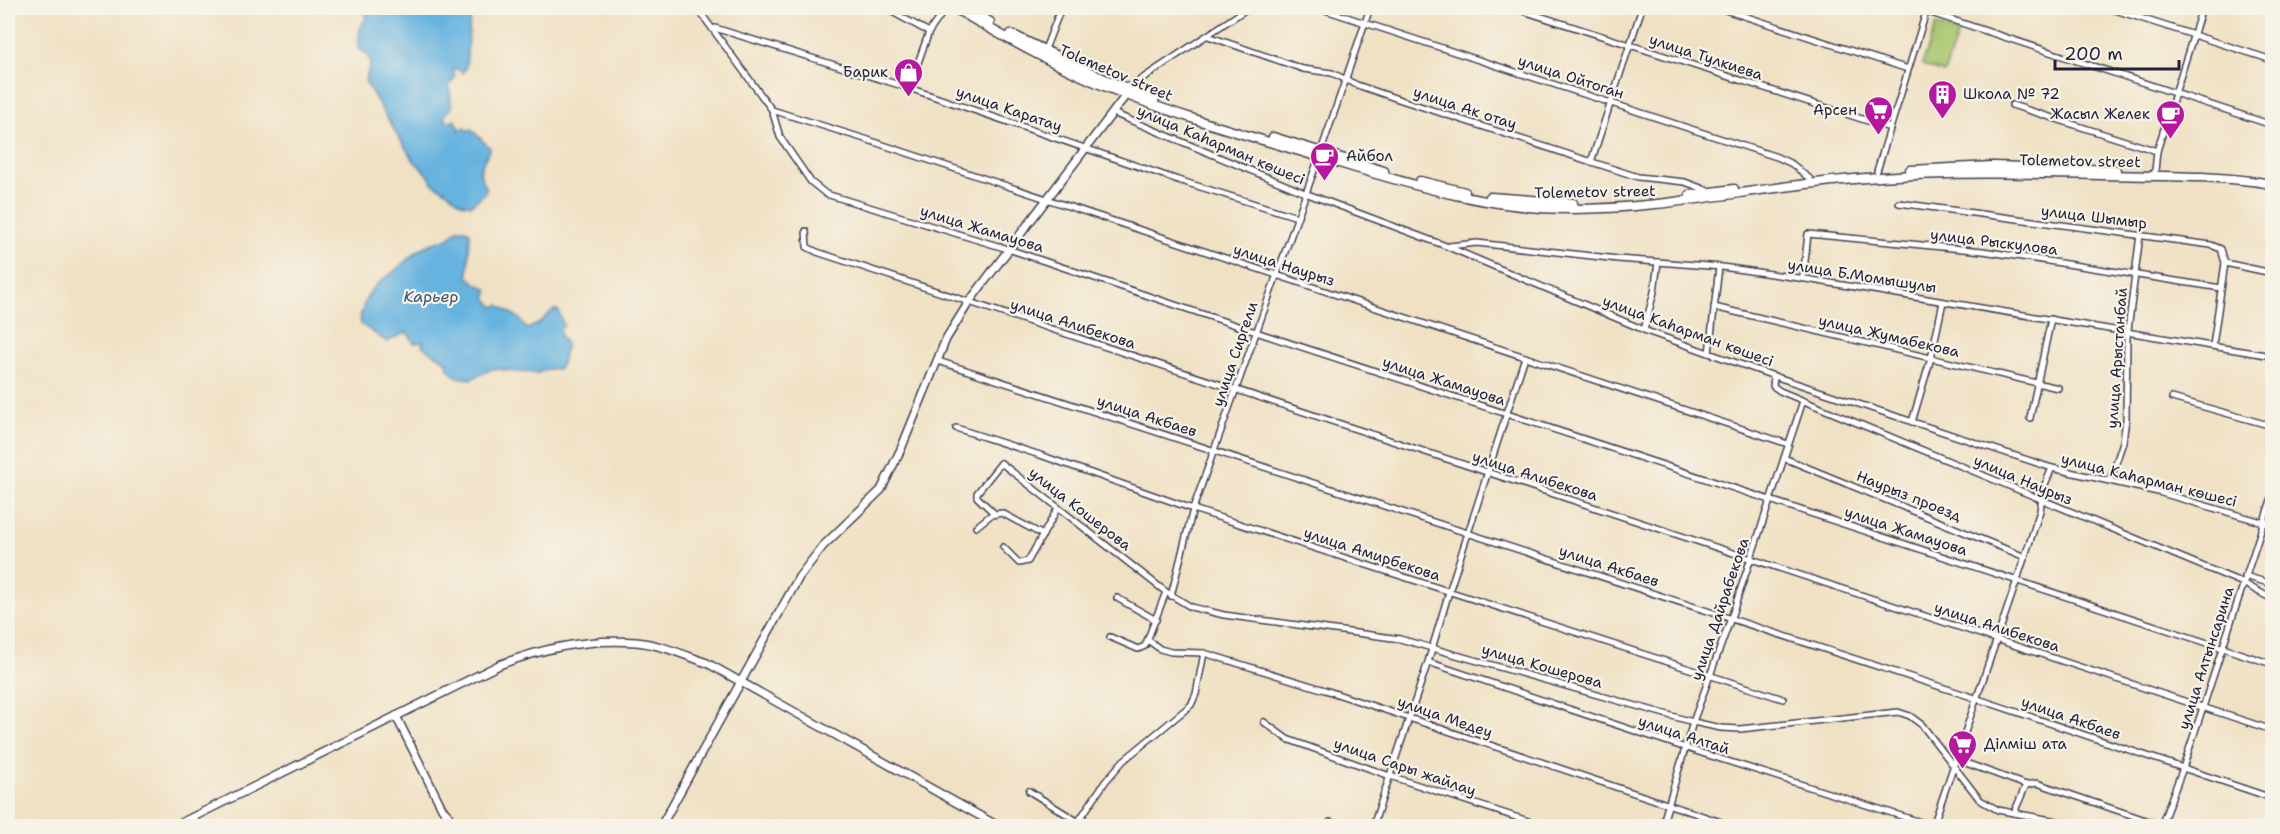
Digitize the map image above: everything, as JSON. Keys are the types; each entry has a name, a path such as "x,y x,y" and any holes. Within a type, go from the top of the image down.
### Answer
{"main road":[{"name":"Tolemetov street","path":"954,8 1126,92 1439,193 1511,206 1596,209 1652,206 1810,179 1877,171 2027,166 2240,175 2272,179"},
{"name":"Tolemetov street","path":"966,8 1043,53"},
{"name":"Tolemetov street","path":"1712,195 1876,177 1993,173 2172,177 2272,184"}],"street":[{"name":"улица Жамауова","path":"697,8 772,110 780,137 818,189 826,194 1011,250 2272,664"},
{"path":"885,8 929,32"},
{"path":"909,88 929,32 946,8"},
{"path":"1043,53 1062,8"},
{"path":"661,826 799,577 823,546 881,490 901,449 946,339 969,302 1011,250 1084,147 1113,113 1126,92 1248,8"},
{"name":"улица Ойтоган","path":"1319,8 1777,157 1792,164 1810,179"},
{"name":"улица Сиргели","path":"1148,640 1168,594 1193,509 1370,8"},
{"name":"улица Тулкиева","path":"1514,8 1890,128"},
{"path":"1591,162 1642,8"},
{"path":"1719,8 1908,69"},
{"path":"1916,8 1927,9 2272,125"},
{"path":"2109,8 2272,60"},
{"path":"2155,171 2157,151 2202,8"},
{"path":"1877,171 1927,9"},
{"name":"улица Каратау","path":"713,28 909,88 1178,180 1297,217"},
{"name":"улица Ак отау","path":"1208,36 1303,69 1332,73 1346,80 1638,177 1685,182 1712,195"},
{"path":"2012,105 2157,151"},
{"name":"улица Наурыз","path":"772,110 1296,280 1788,444"},
{"name":"улица Каһарман көшесі","path":"1113,113 1305,193 1446,246 1644,330 1774,376 2052,468 2158,492 2272,525"},
{"name":"улица Шымыр","path":"1899,203 2218,247 2224,254 2225,263"},
{"name":"улица Алибекова","path":"806,231 807,248 1235,391 2272,730"},
{"name":"улица Рыскулова","path":"1803,279 1808,234 1983,251 2221,288"},
{"name":"улица Арыстанбай","path":"2110,481 2123,442 2128,332 2140,235"},
{"name":"улица Б.Момышулы","path":"1446,246 1477,243 1719,267 2272,356"},
{"path":"1644,330 1654,292 1658,262"},
{"path":"2213,345 2225,263 2272,273"},
{"path":"1709,353 1719,267"},
{"path":"1912,422 1931,358 1943,302"},
{"name":"улица Жумабекова","path":"1714,307 2058,388"},
{"path":"2031,418 2051,320"},
{"path":"1373,826 1433,648 1525,357"},
{"name":"улица Акбаев","path":"938,361 1731,618 2272,798"},
{"name":"улица Наурыз","path":"1774,376 1773,386 1780,391 2243,583 2272,599"},
{"path":"2172,398 2272,426"},
{"name":"улица Дайрабекова","path":"1662,826 1693,722 1731,618 1803,401"},
{"name":"улица Амирбекова","path":"956,428 1193,509 1783,699"},
{"name":"Наурыз проезд","path":"1784,458 2025,557"},
{"name":"улица Кошерова","path":"995,514 976,497 976,493 999,464 1002,464 1168,594 1191,608 1224,615 1400,639 1693,722 1721,728 1740,729 1898,712 1910,716 1922,725 1954,762 1980,800 1998,810 2083,826"},
{"path":"1933,826 1978,699 2025,557 2042,501 2043,489 2052,468"},
{"name":"улица Алтынсарина","path":"2162,826 2272,497"},
{"path":"1003,547 1019,563 1028,561 1058,508"},
{"path":"976,527 991,515 1002,513 1043,535"},
{"path":"2245,576 2272,585"},
{"path":"1117,598 1156,620"},
{"path":"1110,637 1138,649 1146,646 1148,640"},
{"name":"улица Медеу","path":"1148,640 1160,649 1171,652 1204,653 1410,718 1733,826"},
{"path":"175,826 499,665 532,652 566,644 595,641 637,642 667,649 707,663 998,826"},
{"path":"1078,822 1105,782 1123,761 1191,705 1196,694 1204,653"},
{"name":"улица Алтай","path":"1428,663 1933,826"},
{"path":"396,716 441,808 456,826"},
{"name":"улица Сары жайлау","path":"1264,722 1287,739 1390,776 1543,826"},
{"path":"1954,762 2026,784 2037,783 2162,826"},
{"path":"2014,813 2026,784"},
{"path":"1029,791 1085,826"},
{"path":"1330,822 1341,826"}],"green space":[{"path":"1936,25 1958,33 1944,73 1922,65"}],"water":[{"path":"365,8 471,8 466,68 463,73 458,69 453,70 455,77 449,86 452,107 443,118 450,122 454,120 460,130 465,127 467,131 471,129 490,148 480,172 487,188 484,194 471,205 461,203 432,183 429,176 414,161 365,81 371,63 366,53 359,49 359,41 360,29 366,19"},
{"name":"Карьер","path":"458,229 470,232 468,276 475,283 487,289 486,298 494,307 499,305 519,318 527,329 538,324 553,310 558,310 564,326 560,329 560,335 566,344 562,364 558,369 548,369 538,373 492,369 471,379 457,377 449,370 446,361 422,346 424,342 414,343 407,332 387,342 361,324 365,302 376,286 419,250 446,239"}],"place":[{"name":"Барик","path":"909,98"},
{"name":"Школа № 72","path":"1942,120"},
{"name":"Арсен","path":"1878,136"},
{"name":"Жасыл Желек","path":"2171,140"},
{"name":"Айбол","path":"1325,182"},
{"name":"Ділміш ата","path":"1963,770"}]}
